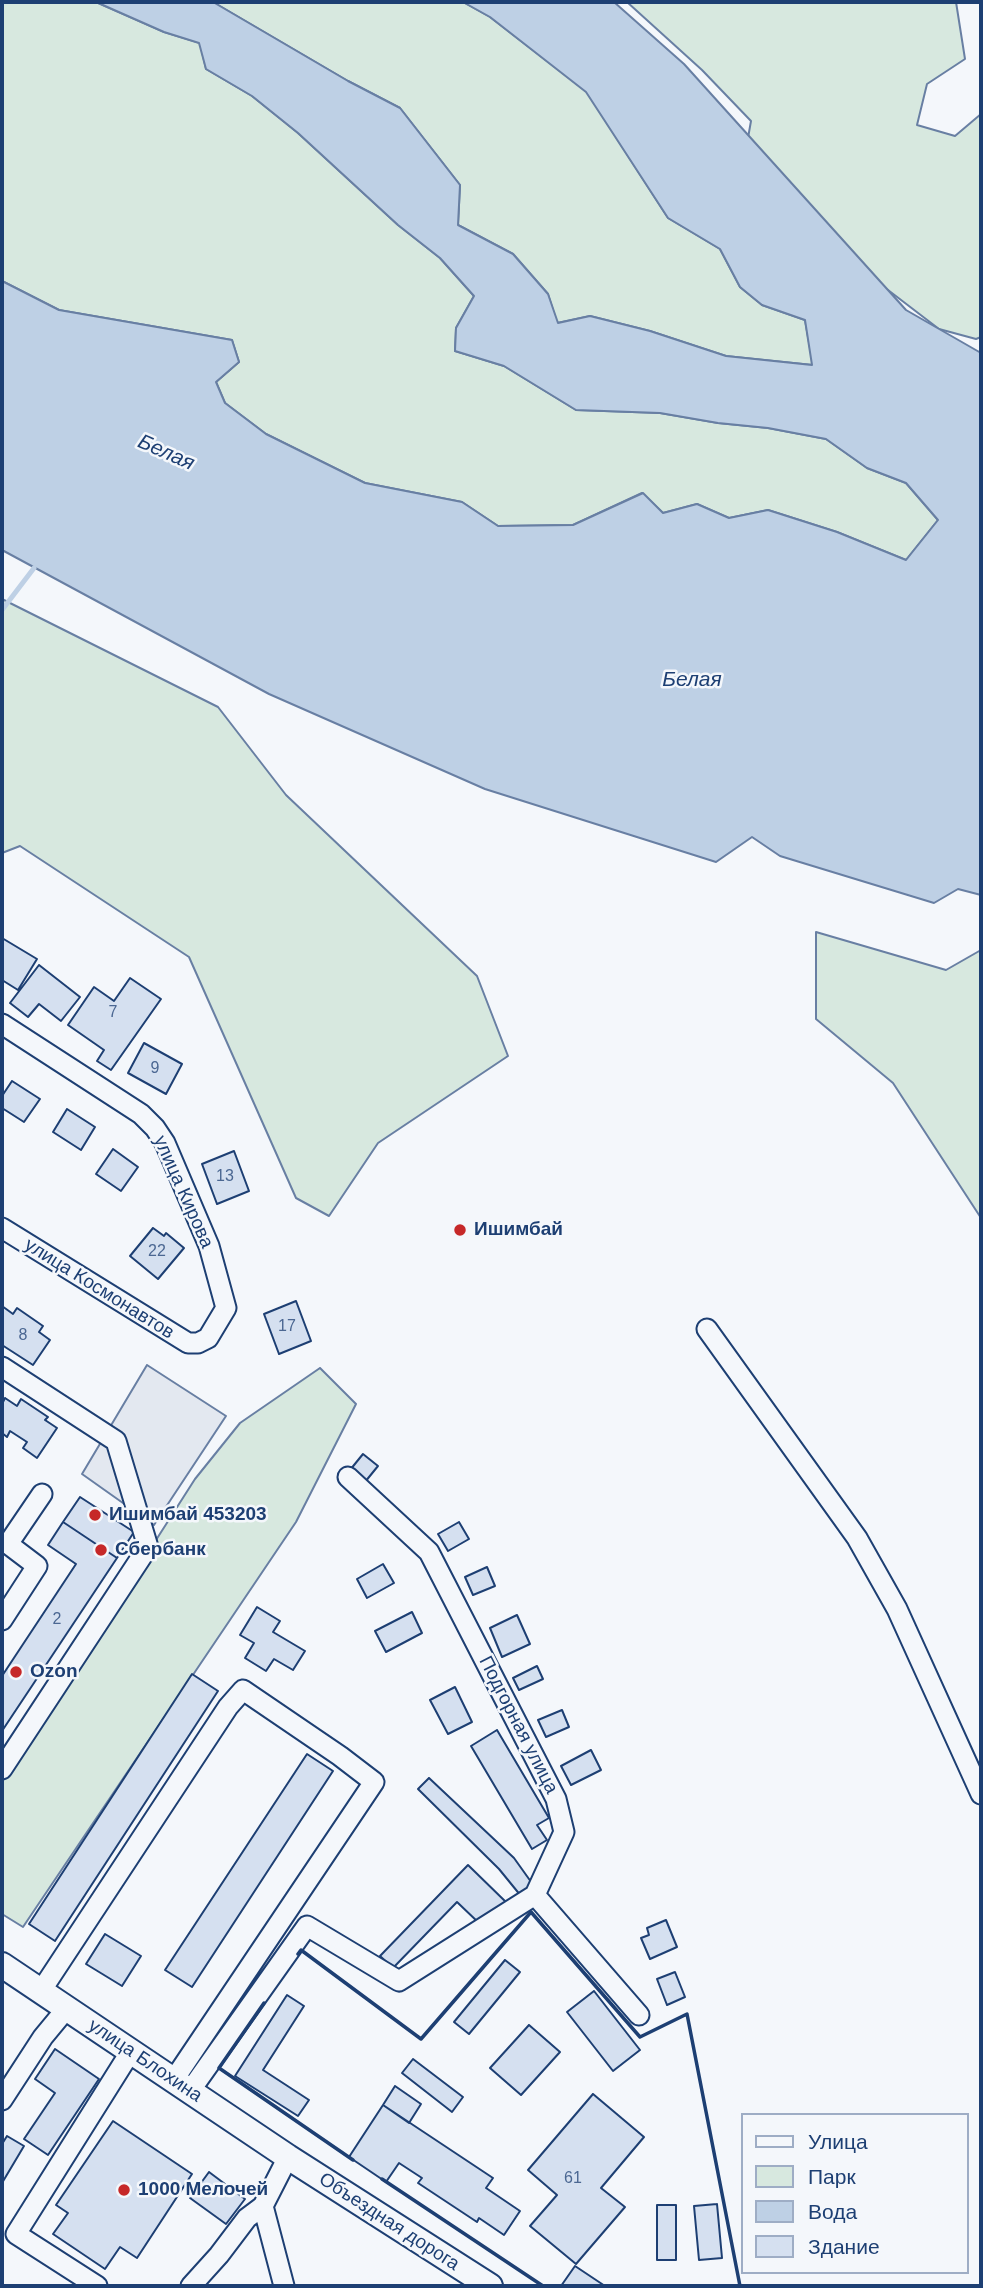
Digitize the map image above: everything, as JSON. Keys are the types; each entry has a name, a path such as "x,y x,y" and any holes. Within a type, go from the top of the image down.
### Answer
{"main road":[{"name":"улица Блохина","path":"2,1965 288,2157"},
{"name":"Объездная дорога","path":"288,2157 490,2286"}],"street":[{"name":"улица Кирова","path":"2,1024 141,1114 160,1136 209,1246 226,1308 208,1338 198,1343"},
{"name":"улица Космонавтов","path":"2,1228 188,1343 198,1343"},
{"path":"707,1329 857,1538 897,1609 981,1794"},
{"path":"2,1367 116,1441 148,1547 2,1769"},
{"name":"Подгорная улица","path":"348,1478 429,1552 556,1799 564,1832 535,1895"},
{"path":"2,1620 37,1566 8,1544 43,1494"},
{"path":"41,1991 228,1707 243,1690 374,1782 182,2086"},
{"path":"182,2086 307,1926 399,1981 535,1895 639,2015"},
{"path":"2,2100 43,2037 67,2008"},
{"path":"97,2286 16,2234 131,2051"},
{"path":"191,2286 247,2218 263,2206 288,2157"},
{"path":"263,2206 284,2286"}],"green space":[{"path":"2,2 96,2 164,32 200,43 206,69 252,96 298,133 398,225 440,258 474,296 456,328 455,351 504,366 576,410 660,413 826,439 867,468 906,483 938,520 906,560 837,532 768,510 729,518 697,504 663,513 642,493 573,525 498,526 462,502 365,483 266,434 225,403 216,382 239,362 232,340 59,310 2,281"},
{"path":"213,2 463,2 490,17 587,92 668,218 720,249 740,287 762,305 805,320 813,365 726,356 650,331 590,316 557,323 548,294 513,254 458,225 460,185 400,108 348,81"},
{"path":"627,2 956,2 965,59 927,84 917,125 955,136 981,114 981,337 976,339 939,329 888,290 837,272 743,166 751,121 702,70"},
{"path":"2,599 218,707 286,795 477,976 508,1056 378,1143 329,1216 296,1198 189,957 20,846 2,853"},
{"path":"816,932 946,970 981,950 981,1218 893,1083 816,1019"},
{"path":"320,1368 356,1404 296,1522 23,1927 2,1914 2,1781 195,1479 240,1423"}],"shaded area":[{"path":"147,1365 226,1416 154,1525 82,1474"}],"water":[{"name":"Белая","path":"96,2 213,2 348,81 400,108 460,185 458,225 513,254 548,294 558,323 590,316 650,331 726,356 812,365 805,320 762,305 740,287 720,249 668,218 586,92 490,17 463,2 614,2 684,64 906,310 981,353 981,895 958,889 934,903 780,856 752,837 716,862 485,789 269,694 2,550 2,281 59,310 232,340 239,362 216,382 225,403 266,434 365,483 462,502 498,526 573,525 643,493 663,513 697,504 729,518 768,510 837,532 906,560 938,520 906,483 867,468 826,439 660,413 576,410 504,366 455,351 456,328 474,296 440,258 398,225 298,133 252,96 206,69 199,43 164,32"}],"building":[{"path":"2,938 37,959 18,990 2,980"},
{"path":"39,965 80,997 61,1021 39,1004 28,1017 10,1003"},
{"path":"130,978 161,999 111,1070 97,1061 104,1050 68,1025 94,987 114,1001"},
{"path":"144,1043 182,1064 166,1094 128,1073"},
{"path":"12,1081 40,1099 24,1122 2,1108 2,1096"},
{"path":"67,1109 95,1127 81,1150 53,1132"},
{"path":"113,1149 138,1167 121,1191 96,1174"},
{"path":"234,1151 249,1191 217,1204 202,1164"},
{"path":"153,1228 164,1236 166,1233 184,1248 158,1279 130,1256"},
{"path":"296,1301 311,1341 279,1354 264,1314"},
{"path":"2,1306 13,1314 17,1308 43,1326 39,1332 50,1340 33,1365 2,1345"},
{"path":"5,1398 17,1406 21,1399 48,1417 45,1420 57,1428 37,1458 23,1448 27,1442 10,1431 7,1437 2,1433 2,1404"},
{"path":"363,1454 378,1466 365,1482 350,1470"},
{"path":"80,1497 134,1532 117,1558 63,1522"},
{"path":"63,1522 117,1558 2,1731 2,1676 76,1564 48,1545"},
{"path":"459,1522 469,1539 448,1551 438,1534"},
{"path":"383,1564 394,1583 367,1598 357,1579"},
{"path":"487,1567 495,1586 473,1595 465,1577"},
{"path":"257,1607 280,1621 273,1632 305,1651 293,1670 274,1659 266,1671 245,1658 254,1643 240,1635"},
{"path":"412,1612 422,1633 386,1652 375,1631"},
{"path":"517,1615 530,1644 502,1657 490,1628"},
{"path":"537,1666 543,1679 519,1690 513,1678"},
{"path":"192,1674 218,1691 55,1941 29,1924"},
{"path":"455,1687 472,1722 448,1734 430,1700"},
{"path":"562,1710 569,1727 546,1737 538,1720"},
{"path":"497,1730 549,1818 537,1825 547,1840 532,1849 471,1746"},
{"path":"591,1750 601,1770 571,1785 561,1766"},
{"path":"307,1754 333,1771 192,1987 165,1970"},
{"path":"429,1778 514,1858 534,1886 521,1896 499,1869 418,1789"},
{"path":"468,1865 509,1905 480,1924 457,1902 393,1968 380,1956"},
{"path":"666,1920 677,1947 650,1959 641,1938 649,1935 647,1928"},
{"path":"105,1934 141,1956 122,1986 86,1964"},
{"path":"505,1960 520,1972 469,2034 454,2022"},
{"path":"675,1972 685,1997 667,2005 657,1979"},
{"path":"594,1991 640,2050 613,2071 567,2012"},
{"path":"287,1995 304,2006 263,2070 309,2100 298,2116 235,2076"},
{"path":"529,2025 560,2052 521,2095 490,2068"},
{"path":"55,2049 99,2079 48,2155 24,2139 55,2093 35,2079"},
{"path":"413,2059 463,2097 452,2112 402,2073"},
{"path":"395,2086 421,2104 409,2123 383,2105"},
{"path":"593,2094 644,2137 601,2188 625,2207 576,2264 530,2226 557,2195 528,2170"},
{"path":"383,2105 493,2178 486,2188 520,2211 504,2235 479,2218 477,2222 418,2183 422,2178 399,2163 386,2182 349,2157"},
{"name":"1000 Мелочей","path":"113,2121 192,2174 137,2258 120,2247 105,2269 53,2234 68,2213 56,2205"},
{"path":"7,2136 24,2146 2,2183 2,2144"},
{"path":"209,2172 245,2199 226,2224 190,2198"},
{"path":"717,2204 722,2258 699,2260 694,2206"},
{"path":"657,2205 676,2205 676,2260 657,2260"},
{"path":"575,2266 605,2286 561,2286"}],"waterway":[{"path":"2,610 34,568"}],"wall":[{"path":"298,1954 301,1950 421,2039 531,1912 640,2037 687,2014 740,2286"},
{"path":"264,2003 219,2068 353,2160"},
{"path":"382,2179 543,2286"}],"place":[{"name":"Ишимбай","path":"460,1230"},
{"name":"Ишимбай 453203","path":"95,1515"},
{"name":"Сбербанк","path":"101,1550"},
{"name":"Ozon","path":"16,1672"},
{"name":"1000 Мелочей","path":"124,2190"}]}
